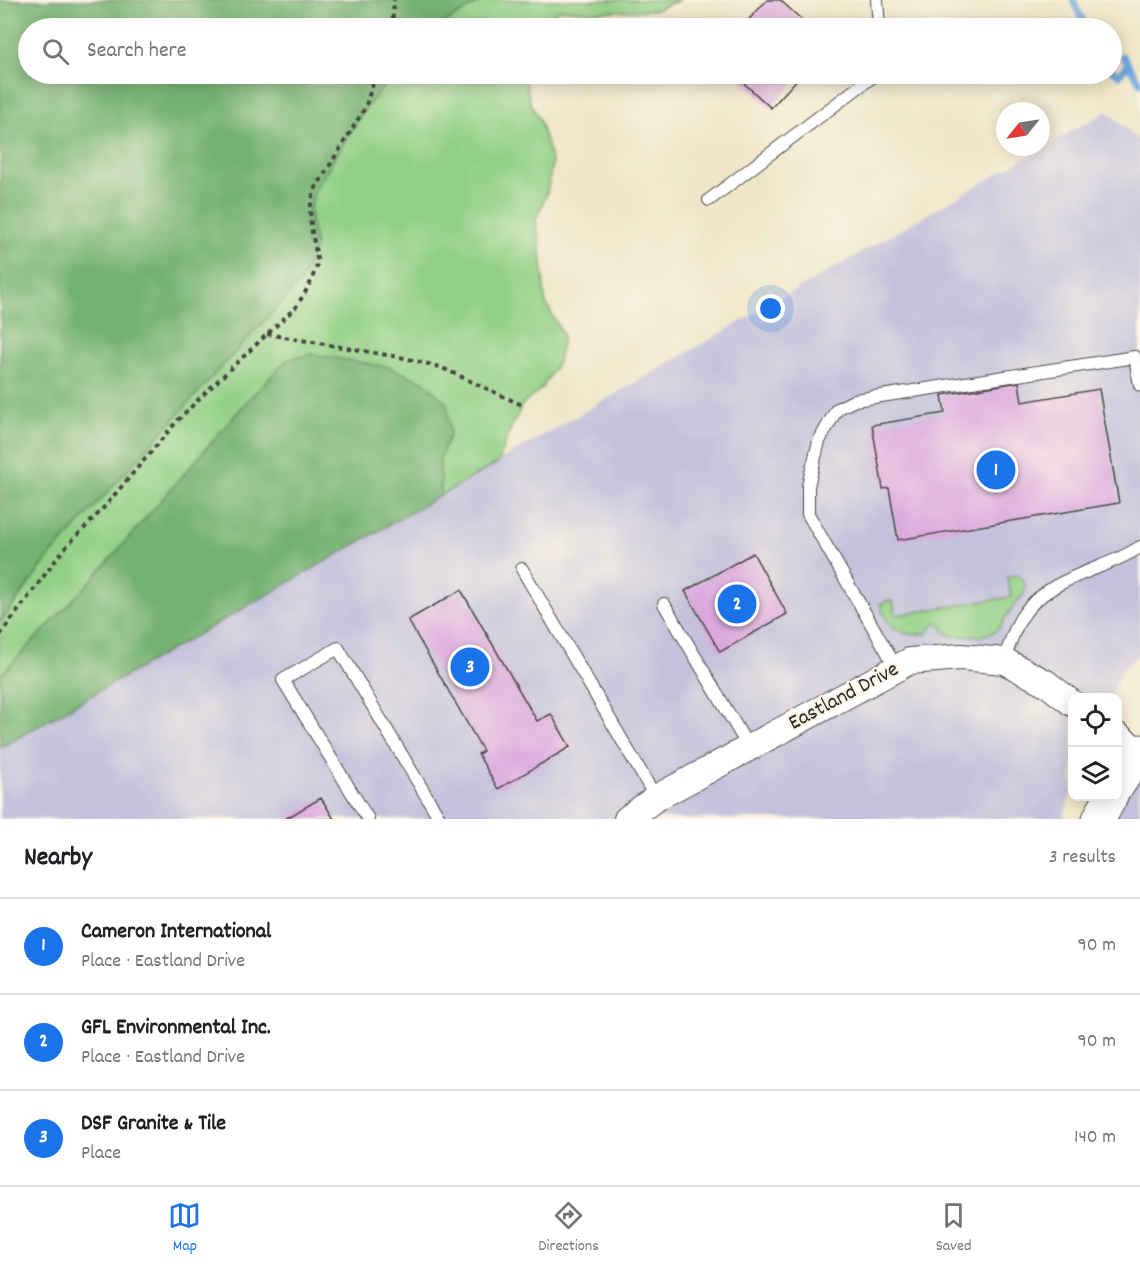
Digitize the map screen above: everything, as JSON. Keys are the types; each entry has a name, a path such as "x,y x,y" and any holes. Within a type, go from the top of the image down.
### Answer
{"main road":[{"path":"1122,779 1140,751"},
{"path":"1099,819 1108,801"}],"street":[{"name":"Eastland Drive","path":"627,819 656,798 910,661 961,657 1004,661 1046,683 1068,700"},
{"path":"1122,739 1140,751"}],"lane":[{"path":"877,0 878,18"},
{"path":"709,200 863,84"},
{"path":"897,669 808,514 807,486 819,441 837,409 855,400 1135,357 1140,385"},
{"path":"1004,661 1022,616 1036,599 1056,585 1124,558 1140,547"},
{"path":"522,568 656,798"},
{"path":"664,604 749,748"},
{"path":"368,819 284,680 338,648 440,819"}],"path":[{"path":"393,18 394,0"},
{"path":"0,635 64,549 100,512 186,413 296,307 309,286 318,263 310,209 314,191 365,108 373,84"},
{"path":"267,334 404,358 440,367 522,405"}],"shaded area":[{"path":"1107,111 1140,142 1140,653 1121,671 1112,693 1068,693 1069,801 1062,819 0,819 0,748 1029,156 1050,156 1050,144"},
{"path":"1140,751 1140,819 1099,819 1110,801 1122,801 1122,781"}],"green space":[{"path":"0,0 483,0 453,18 18,18 18,84 386,84 365,109 314,191 310,209 311,227 316,245 301,282 48,558 0,623"},
{"path":"483,0 680,0 655,10 590,12 561,9 549,18 453,18"},
{"path":"385,84 526,84 530,102 540,121 552,163 547,193 536,220 545,301 563,335 558,362 542,388 522,405 499,462 441,495 440,458 450,434 343,360 311,354 287,360 251,397 91,581 0,676 0,623 48,558 301,282 316,245 311,227 310,209 314,191 365,108"},
{"path":"311,354 389,367 424,382 447,403 450,434 440,458 441,495 0,748 0,676 91,581 251,397 287,360"},
{"path":"1017,575 1026,587 1023,595 1000,627 992,633 980,636 950,636 936,622 926,634 902,632 896,630 887,620 880,604 889,600 893,602 896,615 1011,597 1007,577"}],"building":[{"path":"767,0 780,0 800,18 750,18"},
{"path":"745,84 793,84 771,108"},
{"path":"1019,382 1022,402 1099,389 1119,503 898,540 889,488 883,489 872,425 945,413 942,395"},
{"path":"753,553 787,614 720,652 685,591"},
{"path":"461,590 537,721 551,714 570,747 498,789 478,754 483,751 408,620"},
{"path":"321,798 334,819 285,819"}],"waterway":[{"path":"1073,0 1081,18"},
{"path":"1123,56 1140,83"},
{"path":"1122,72 1128,65"}],"place":[{"name":"Cameron International","path":"996,470"},
{"name":"GFL Environmental Inc.","path":"737,604"},
{"name":"DSF Granite & Tile","path":"470,667"}]}
